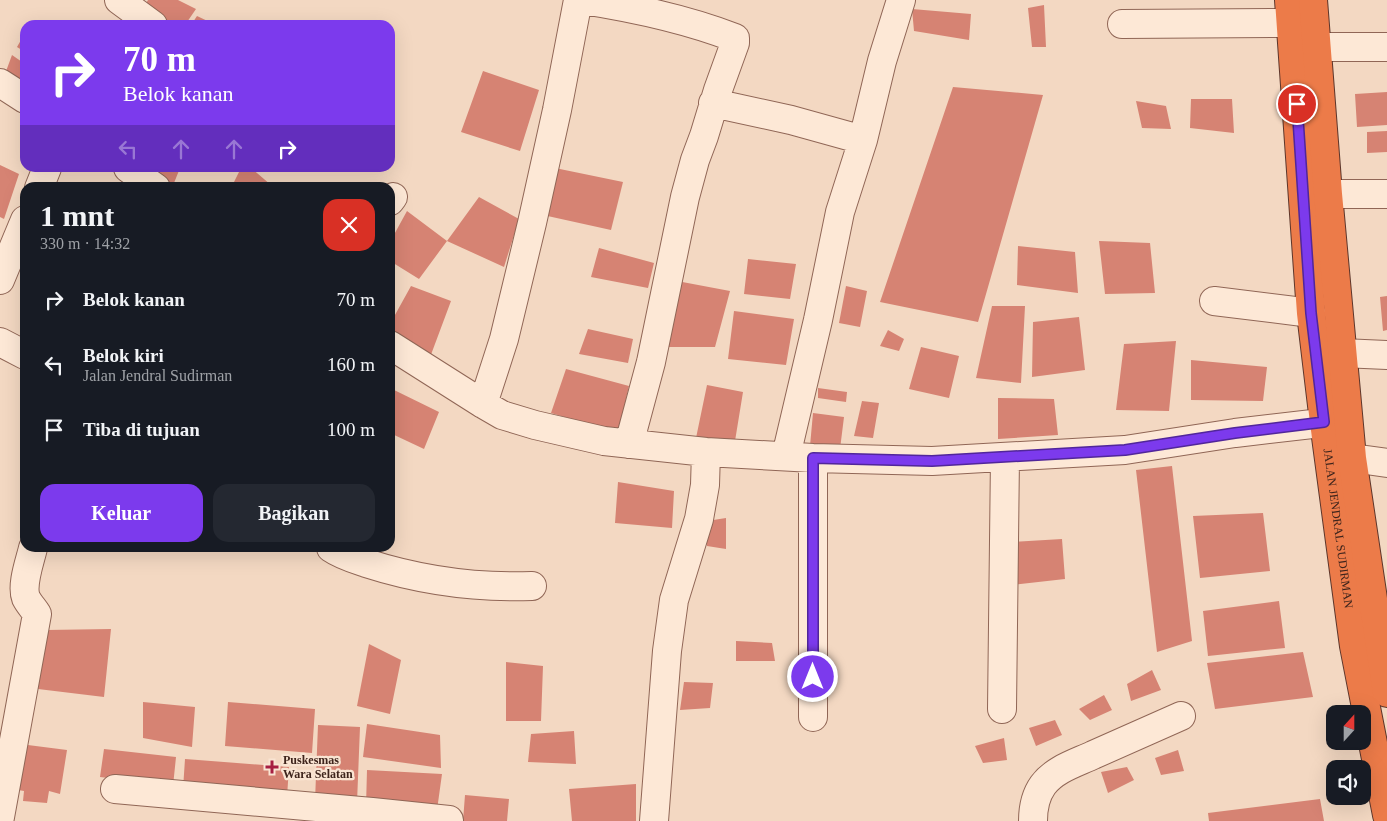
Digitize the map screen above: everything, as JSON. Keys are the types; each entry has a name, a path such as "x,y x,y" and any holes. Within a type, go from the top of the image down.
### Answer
{"highway":[{"name":"JALAN JENDRAL SUDIRMAN","path":"1313,0 1298,29 1311,313 1336,421 1354,646 1387,815"},
{"name":"JALAN JENDRAL SUDIRMAN","path":"1298,29 1328,194 1342,353 1336,421 1352,458 1387,693"}],"street":[{"path":"119,0 146,20"},
{"path":"483,404 504,339 530,233 557,110 578,0"},
{"path":"583,0 623,6 683,21 735,38 735,43 695,160 685,198 651,362 629,444"},
{"path":"786,456 818,320 840,212 863,140 882,61 901,0"},
{"path":"1122,24 1298,29 1387,46"},
{"path":"0,83 20,96"},
{"path":"713,103 791,120 863,140"},
{"path":"134,172 148,182"},
{"path":"1328,194 1387,194"},
{"path":"0,280 14,231"},
{"path":"1214,301 1311,313"},
{"path":"0,342 20,352"},
{"path":"395,348 502,415 535,425 604,441 706,452 813,458 932,461 1125,450 1235,433 1336,421"},
{"path":"1342,353 1387,355"},
{"path":"654,821 667,651 674,600 699,519 706,485 706,452"},
{"path":"1002,709 1005,457"},
{"path":"813,458 813,717"},
{"path":"1352,458 1387,463"},
{"path":"0,817 37,614 26,598 25,589 32,552"},
{"path":"339,552 390,571 435,580 511,587 532,586"},
{"path":"1033,821 1036,796 1053,774 1126,739 1181,716"},
{"path":"115,789 371,817 449,820"}],"building":[{"path":"148,0 178,0 196,9 188,20 158,20 143,8"},
{"path":"1044,5 1046,47 1032,47 1028,8"},
{"path":"912,9 971,14 969,40 914,31"},
{"path":"197,16 205,20 194,20"},
{"path":"12,55 20,61 20,85 5,74"},
{"path":"483,71 539,90 520,151 461,132"},
{"path":"953,87 1043,95 978,322 880,302"},
{"path":"1387,92 1387,125 1357,127 1355,94"},
{"path":"1191,99 1232,99 1234,133 1190,128"},
{"path":"1136,101 1166,106 1171,129 1142,128"},
{"path":"1387,131 1387,152 1367,153 1367,132"},
{"path":"0,165 19,174 4,219 0,217"},
{"path":"555,168 623,182 611,230 543,215"},
{"path":"146,172 178,172 174,182 156,182"},
{"path":"239,172 256,172 267,182 234,182"},
{"path":"479,197 519,219 504,267 447,241"},
{"path":"407,211 447,241 419,279 395,264 395,233"},
{"path":"1099,241 1150,243 1155,293 1105,294"},
{"path":"1018,246 1075,252 1078,293 1017,285"},
{"path":"599,248 654,263 648,288 591,277"},
{"path":"748,259 796,264 790,299 744,294"},
{"path":"677,281 730,291 715,347 666,347"},
{"path":"411,286 451,301 429,360 395,334 395,315"},
{"path":"846,286 867,291 860,327 839,323"},
{"path":"1387,296 1387,330 1383,331 1380,297"},
{"path":"992,306 1025,306 1021,383 976,378"},
{"path":"734,311 794,319 786,365 728,359"},
{"path":"1079,317 1085,370 1032,377 1033,322"},
{"path":"588,329 633,339 628,363 579,354"},
{"path":"888,330 904,339 899,351 880,346"},
{"path":"1176,341 1169,411 1116,410 1124,344"},
{"path":"921,347 959,356 949,398 909,389"},
{"path":"1191,360 1267,367 1263,401 1191,400"},
{"path":"566,369 629,386 618,433 551,413"},
{"path":"707,385 743,392 735,441 696,438"},
{"path":"818,388 847,392 846,402 818,398"},
{"path":"395,390 439,412 424,449 395,435"},
{"path":"998,398 1054,399 1058,435 998,439"},
{"path":"862,401 879,403 873,438 854,436"},
{"path":"813,413 844,417 840,449 810,446"},
{"path":"1172,466 1192,641 1157,652 1136,470"},
{"path":"618,482 674,491 672,528 615,523"},
{"path":"1263,513 1270,571 1200,578 1193,516"},
{"path":"726,518 726,549 707,546 707,521"},
{"path":"1062,539 1065,579 1012,585 1013,542"},
{"path":"1279,601 1285,648 1208,656 1203,611"},
{"path":"111,629 104,697 38,689 46,630"},
{"path":"736,641 772,643 775,661 736,661"},
{"path":"369,644 401,660 390,714 357,706"},
{"path":"1303,652 1313,697 1215,709 1207,663"},
{"path":"506,662 543,666 541,721 506,721"},
{"path":"1152,670 1161,690 1131,701 1127,684"},
{"path":"684,682 713,683 710,708 680,710"},
{"path":"1104,695 1112,710 1090,720 1079,709"},
{"path":"143,702 195,707 192,747 143,738"},
{"path":"228,702 315,709 312,753 225,746"},
{"path":"1055,720 1062,735 1036,746 1029,728"},
{"path":"367,724 440,735 441,768 363,757"},
{"path":"318,725 360,727 357,803 315,801"},
{"path":"574,731 576,764 528,762 531,734"},
{"path":"1004,738 1007,760 983,763 975,746"},
{"path":"20,744 67,750 60,794 49,791 47,803 23,801 24,791 12,789"},
{"path":"104,749 176,757 173,786 100,777"},
{"path":"1178,750 1184,771 1161,775 1155,758"},
{"path":"185,759 289,767 287,797 183,789"},
{"path":"1127,767 1134,780 1108,793 1101,772"},
{"path":"367,770 442,774 437,810 366,806"},
{"path":"636,784 636,821 572,821 569,789"},
{"path":"465,795 509,799 507,821 463,821"},
{"path":"1320,799 1324,821 1209,821 1208,813"}],"place":[{"name":"Puskesmas Wara Selatan","path":"272,767"}],"route":[{"path":"813,677 813,458 932,461 1125,450 1235,433 1324,422 1311,313 1297,104"}]}
